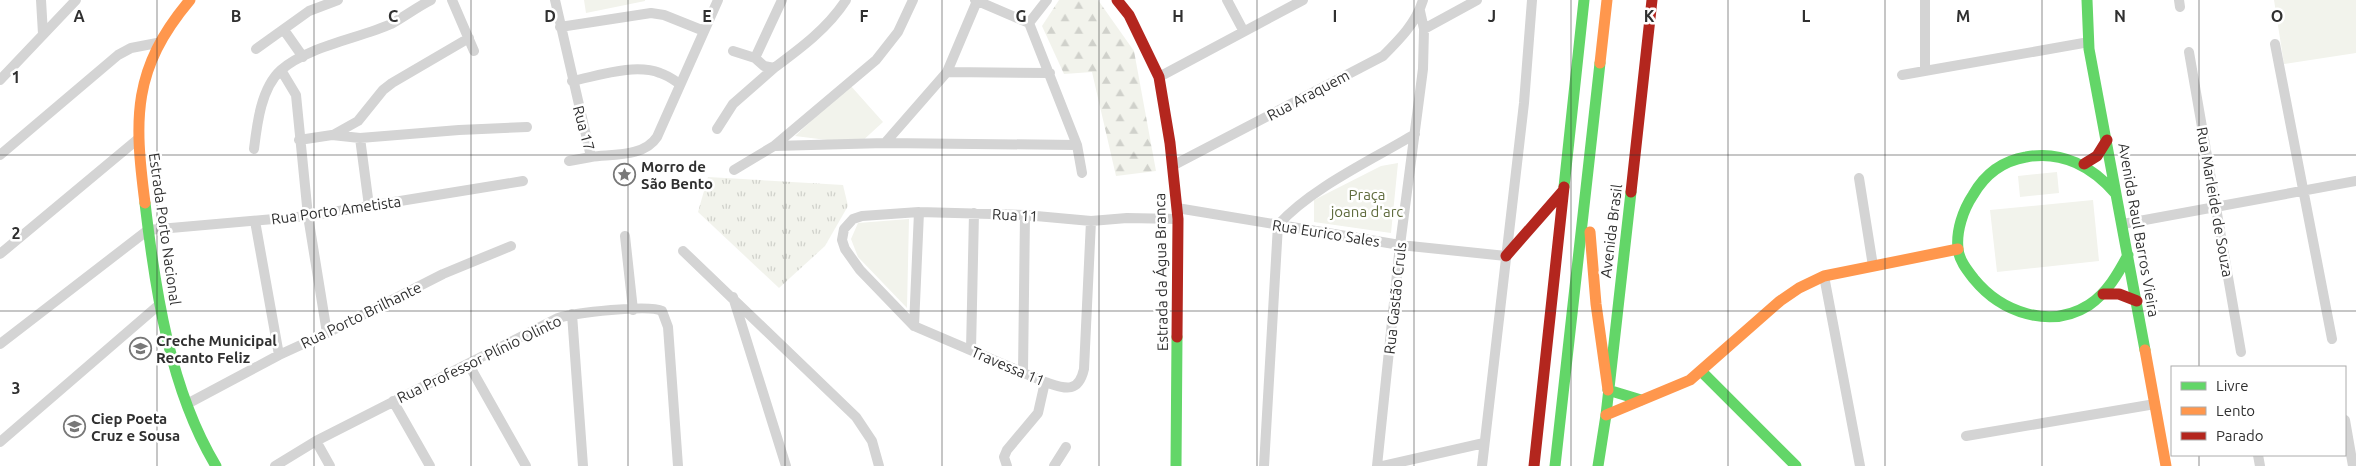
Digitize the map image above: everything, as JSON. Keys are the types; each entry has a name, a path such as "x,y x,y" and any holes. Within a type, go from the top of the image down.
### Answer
{"main road":[{"name":"Estrada Porto Nacional","path":"190,0 158,42 143,86 138,108 138,139 148,230 160,304 172,358 187,404 208,455 216,466"},
{"name":"Estrada da Água Branca","path":"1117,0 1129,15 1158,77 1172,166 1177,213 1176,466"},
{"path":"1534,466 1584,0"},
{"name":"Avenida Brasil","path":"1555,466 1607,0"},
{"name":"Avenida Brasil","path":"1598,466 1606,415 1652,0"},
{"name":"Avenida Raul Barros Vieira","path":"2087,0 2089,42 2166,466"},
{"path":"2084,164 2097,156 2107,140"},
{"path":"2116,194 2107,182 2084,164 2059,156 2036,155 2013,158 1989,172 1971,197 1961,222 1958,249 1968,273 1987,294 2008,309 2032,317 2058,317 2082,309 2103,294 2128,255"},
{"path":"1588,181 1596,304 1608,390 1641,400"},
{"path":"1506,256 1563,191"},
{"path":"1606,415 1690,380 1702,372 1780,302 1799,288 1824,276 1958,249"},
{"path":"2103,294 2124,296 2137,301"},
{"path":"1702,372 1796,466"}],"street":[{"path":"41,0 43,34"},
{"path":"0,80 76,0"},
{"path":"256,49 310,11 338,0"},
{"path":"254,149 256,125 262,106 272,82 281,70 303,57 393,23 430,0"},
{"path":"452,0 474,50"},
{"name":"Rua 17","path":"555,0 572,81 591,157 643,150 651,146 657,137 718,0"},
{"path":"755,58 782,0"},
{"path":"716,129 733,104 817,33 835,16 846,0"},
{"path":"734,170 774,146 876,60 898,32 913,0"},
{"path":"885,143 947,72 976,0 1029,23 1077,144 1082,174"},
{"path":"1029,23 1047,0"},
{"path":"1227,0 1243,30"},
{"path":"1158,77 1243,30 1303,0"},
{"name":"Rua Araquem","path":"1172,166 1383,56 1402,37 1420,11 1423,0"},
{"path":"1424,29 1477,0"},
{"path":"1482,466 1524,103 1532,0"},
{"path":"1925,0 1925,70"},
{"name":"Rua Gastão Cruls","path":"1377,466 1400,245 1423,69 1424,29 1420,11"},
{"path":"560,27 651,13 664,15 704,31"},
{"path":"284,30 303,57"},
{"path":"332,135 358,121 383,90 392,83 469,38"},
{"path":"0,155 118,55 131,48 158,42"},
{"path":"1902,75 2089,42"},
{"path":"2275,44 2332,339"},
{"path":"733,51 755,58 764,66 774,68"},
{"name":"Rua Marleide de Souza","path":"2189,52 2241,352"},
{"path":"281,70 296,95 308,216 327,333"},
{"path":"572,81 634,70 649,70 660,73 680,84"},
{"path":"947,72 1050,73"},
{"path":"299,140 332,135 360,138 436,131 527,127"},
{"path":"1264,466 1278,225 1291,211 1308,198 1415,134"},
{"path":"360,138 369,206"},
{"path":"0,254 138,139"},
{"path":"774,146 885,143 1077,144"},
{"path":"568,161 591,157"},
{"path":"1858,178 1873,266"},
{"name":"Rua Porto Ametista","path":"148,230 308,216 523,181"},
{"path":"2123,224 2356,181"},
{"path":"914,326 919,212"},
{"name":"Rua 11","path":"853,219 873,213 919,212 1025,215 1091,221 1177,213"},
{"path":"971,350 974,213"},
{"name":"Rua Eurico Sales","path":"1177,213 1278,225 1400,245 1506,256"},
{"path":"1023,372 1025,215"},
{"name":"Travessa 11","path":"853,219 844,229 842,240 845,249 860,270 914,326 1063,388 1077,386 1082,380 1091,221"},
{"path":"255,221 279,355"},
{"path":"0,344 148,230"},
{"path":"624,236 633,310"},
{"name":"Rua Porto Brilhante","path":"187,404 279,355 444,274 511,246"},
{"path":"683,251 856,417 872,441 879,466"},
{"path":"1824,276 1860,466"},
{"path":"732,296 786,466"},
{"path":"0,442 160,304"},
{"name":"Rua Professor Plínio Olinto","path":"275,466 316,441 393,401 470,365 546,324 572,314 657,308 666,318 678,466"},
{"path":"572,314 583,466"},
{"path":"470,365 526,466"},
{"path":"1007,466 1004,458 1007,450 1038,413 1045,382"},
{"path":"393,401 430,466"},
{"path":"1966,436 2155,404"},
{"path":"2346,426 2353,466"},
{"path":"316,441 330,466"},
{"path":"1384,466 1484,444"},
{"path":"1054,466 1066,447"}],"green space":[{"path":"584,0 645,0 645,1 586,13"},
{"path":"1059,0 1098,0 1134,51 1156,171 1116,176 1092,72 1064,74 1042,26"},
{"path":"2274,0 2356,0 2356,53 2284,64"},
{"path":"850,85 883,122 859,144 795,136"},
{"name":"Praça joana d'arc","path":"1398,163 1391,233 1314,222 1314,200 1381,166"},
{"path":"2057,172 2059,193 2020,197 2018,176"},
{"path":"708,177 843,185 848,206 825,246 779,288 698,212"},
{"path":"2093,200 2099,261 1997,272 1990,210"},
{"path":"909,219 907,308 858,257 851,239 858,223"}],"traffic: fast":[{"path":"1564,187 1584,0"},
{"path":"2087,0 2089,49 2145,350"},
{"path":"1555,466 1600,63"},
{"path":"2116,194 2107,184 2087,169 2064,159 2039,155 2009,162 1989,175 1969,201 1959,228 1959,253 1964,265 1985,291 2012,308 2027,314 2043,316 2058,316 2074,312 2089,305 2107,289 2128,255"},
{"path":"1598,466 1606,415 1631,192"},
{"path":"145,203 160,304 176,372 200,436 216,466"},
{"path":"1176,466 1177,337"},
{"path":"1702,372 1796,466"},
{"path":"1608,390 1641,400"}],"traffic: slow":[{"path":"145,203 141,173 139,120 147,72 157,49 171,25 190,0"},
{"path":"1600,63 1607,0"},
{"path":"1590,232 1596,304 1608,390"},
{"path":"1606,415 1690,380 1780,301 1799,288 1824,276 1958,249"},
{"path":"2145,350 2166,466"}],"traffic: jam":[{"path":"1117,0 1129,15 1159,77 1170,143 1178,219 1177,337"},
{"path":"1631,192 1652,0"},
{"path":"2084,164 2097,156 2107,140"},
{"path":"1534,466 1564,187"},
{"path":"1506,256 1563,191"},
{"path":"2103,294 2119,294 2137,301"}],"place":[{"name":"Morro de São Bento","path":"625,175"},
{"name":"Creche Municipal Recanto Feliz","path":"140,349"},
{"name":"Ciep Poeta Cruz e Sousa","path":"75,427"}]}
